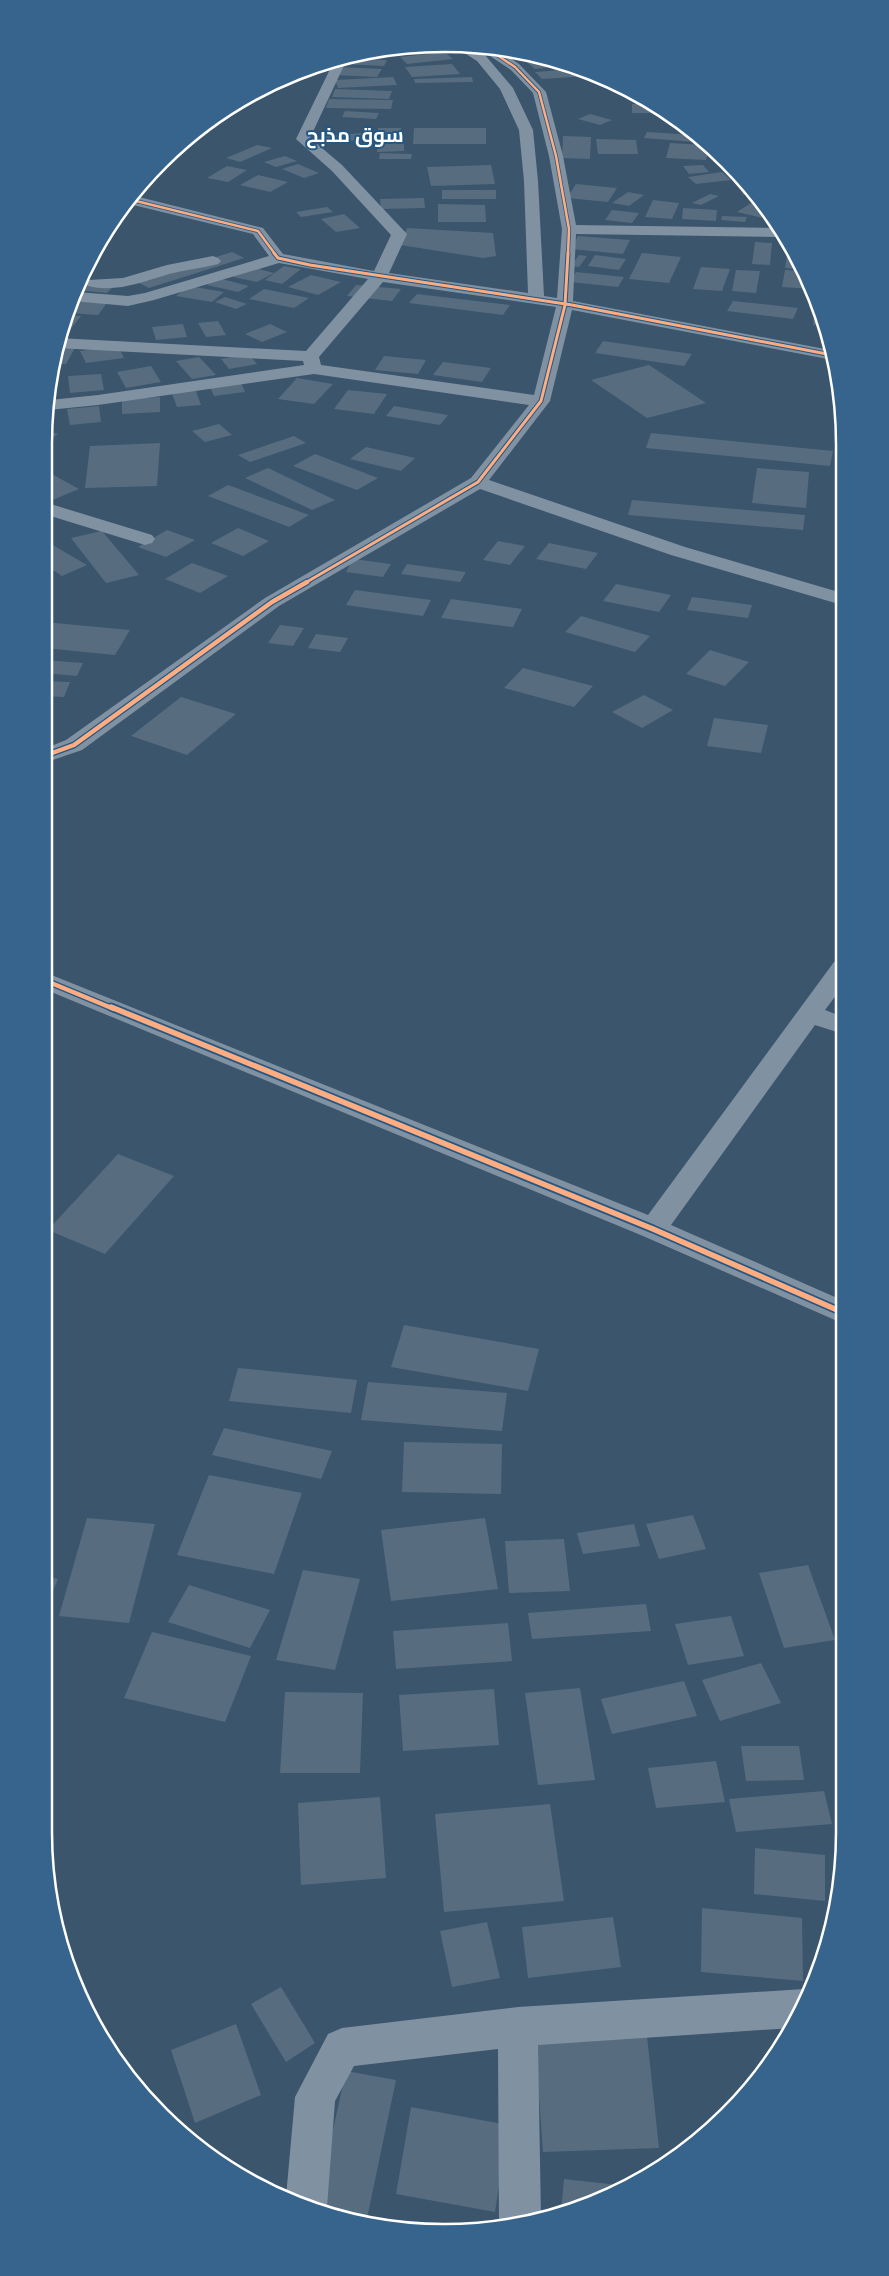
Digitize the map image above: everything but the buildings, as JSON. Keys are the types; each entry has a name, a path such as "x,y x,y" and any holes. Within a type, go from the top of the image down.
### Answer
{"street":[{"path":"473,53 481,58 506,88 526,130 536,299"},
{"path":"52,753 74,745 272,602 478,482 541,401 565,305 568,228 556,156 539,92 515,67 499,57"},
{"path":"55,404 98,400 312,362 379,277 399,234 337,168 303,139 337,68"},
{"path":"497,77 523,76"},
{"path":"138,201 258,231 273,252"},
{"path":"568,228 774,233"},
{"path":"81,297 128,301 141,299 273,252"},
{"path":"88,281 124,283 167,270 273,252 379,277 536,299 826,354"},
{"path":"66,344 312,362 541,401"},
{"path":"478,482 678,551 836,597"},
{"path":"52,514 145,539"},
{"path":"654,1229 836,978"},
{"path":"52,983 654,1229 836,1309"},
{"path":"810,1014 836,1023"},
{"path":"307,2199 315,2097 342,2048 518,2027 794,2009"},
{"path":"518,2027 520,2216"}],"cycle path":[{"path":"52,753 74,745 272,602 478,482 541,401 565,305 569,229 556,156 539,92 515,67 499,57"},
{"path":"138,201 258,231 278,258 374,276 572,305 826,354"},
{"path":"52,983 653,1229 836,1309"}],"district":[{"name":"سوق مذبح","path":"355,135"}]}
